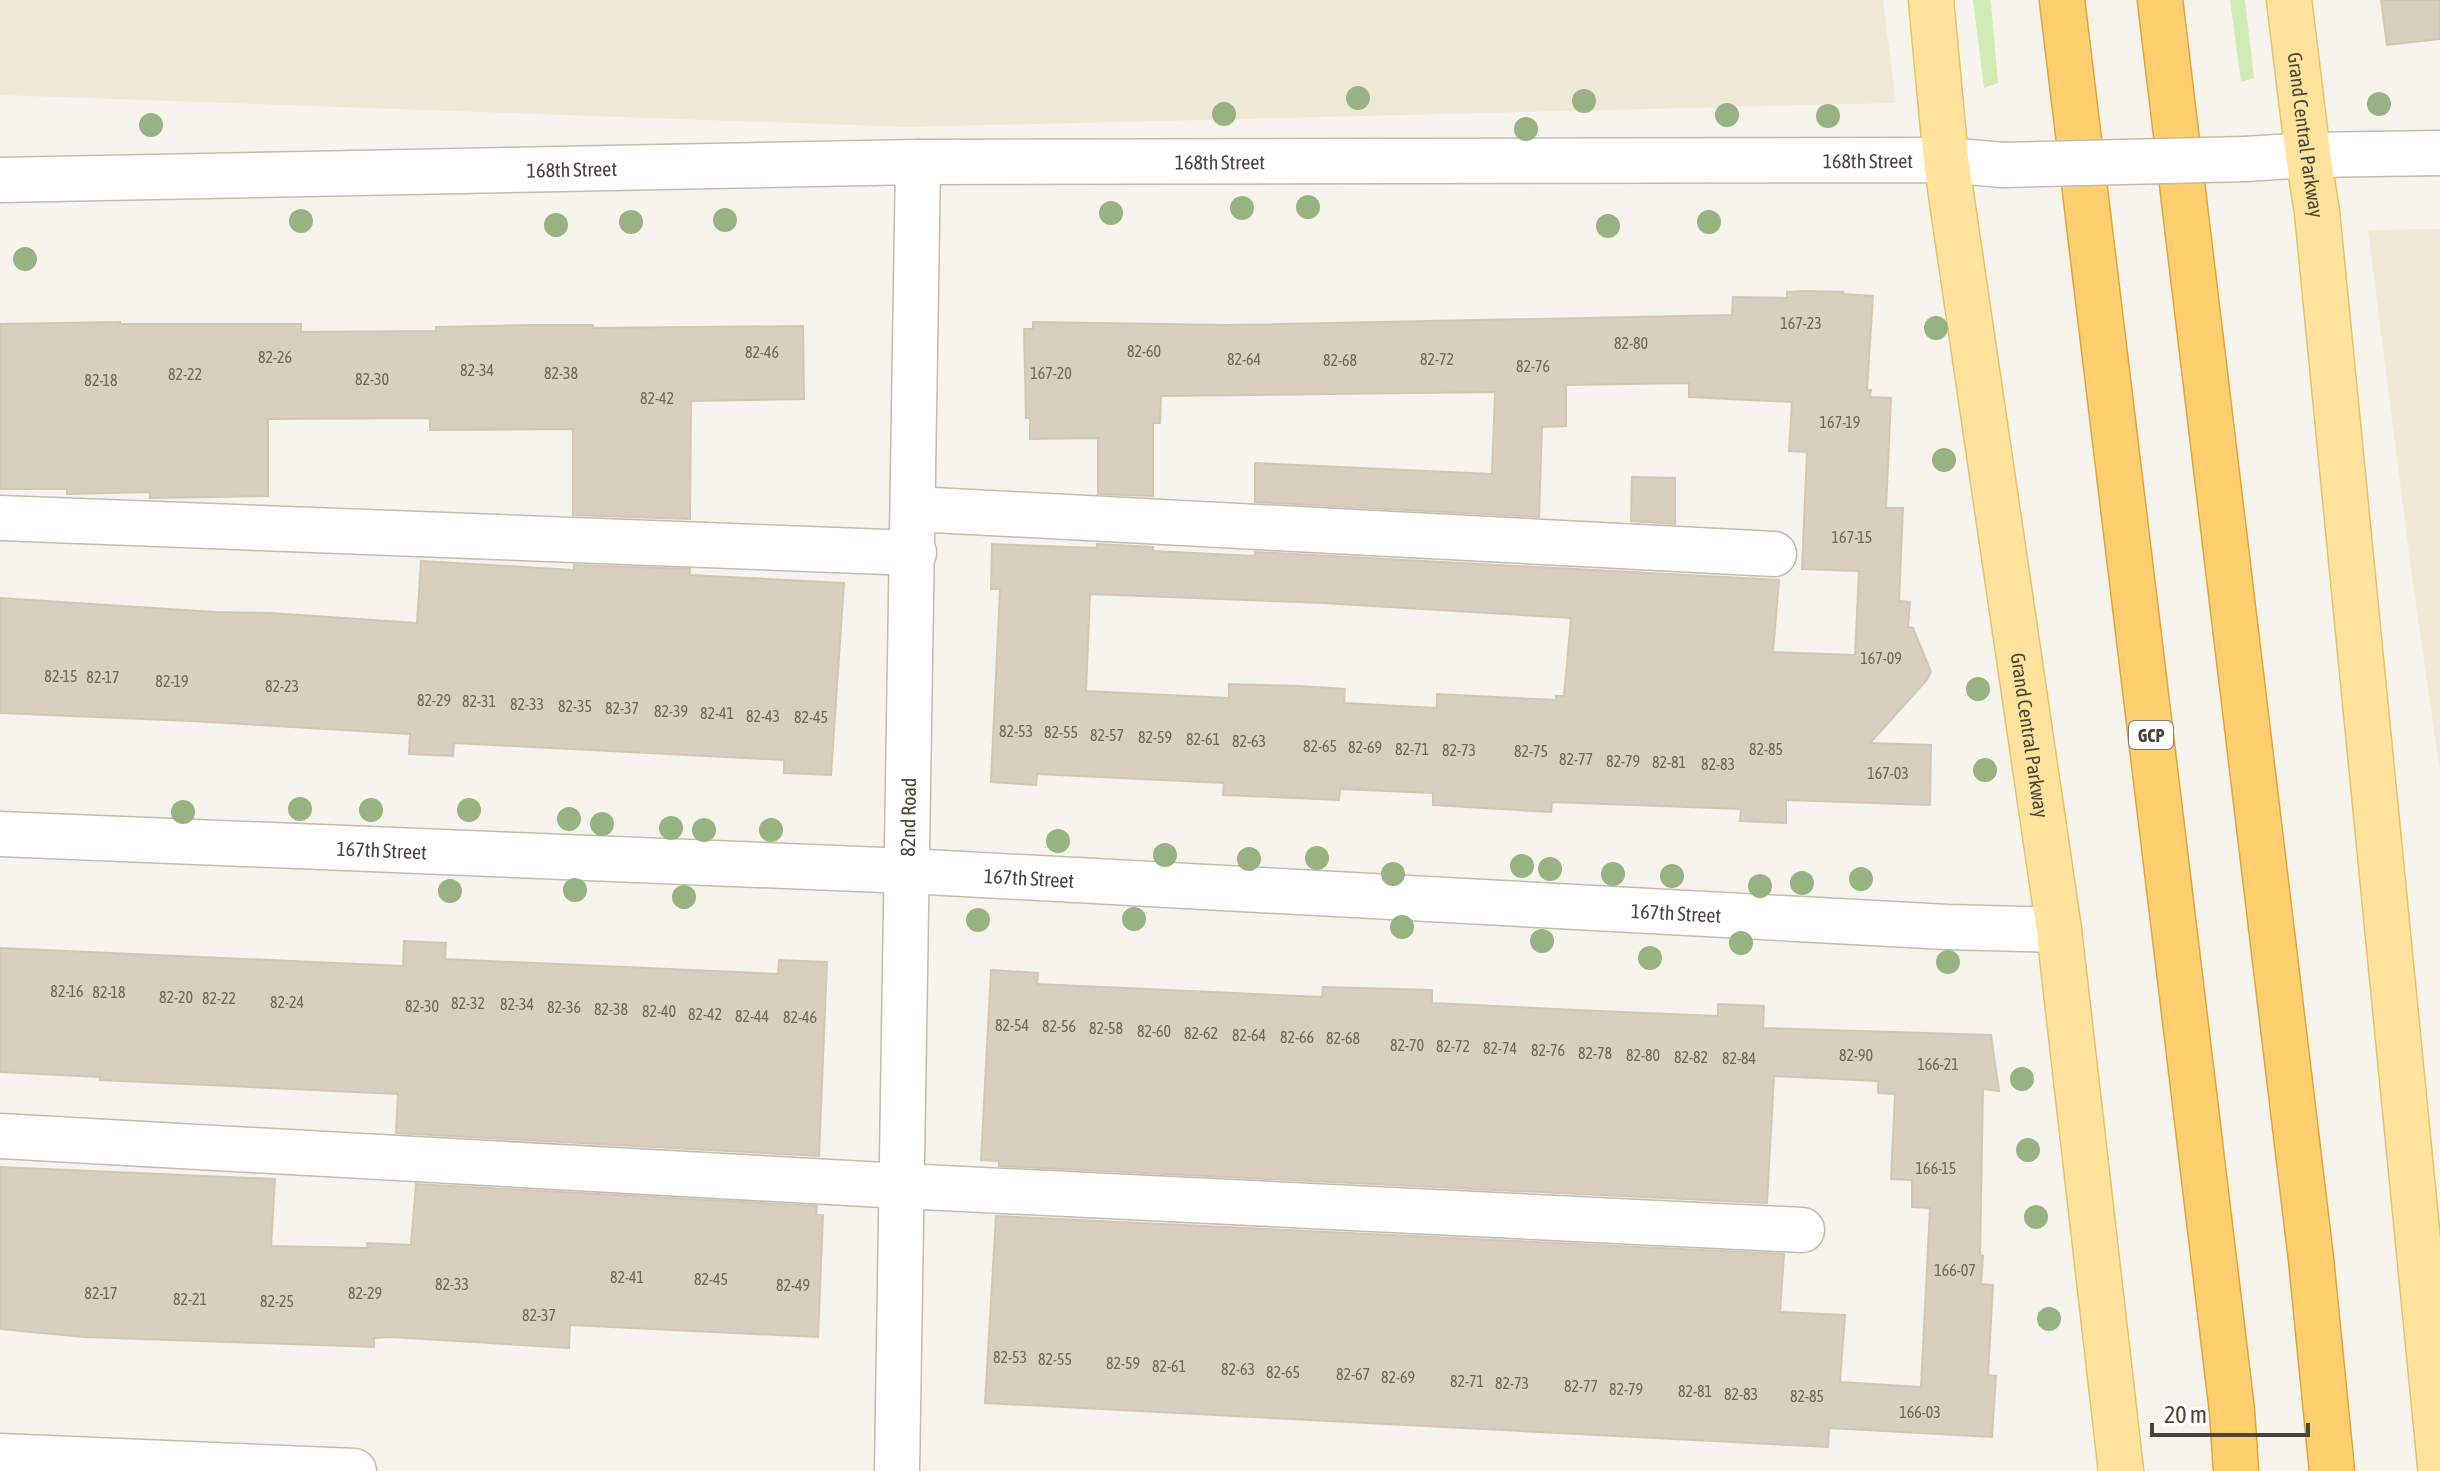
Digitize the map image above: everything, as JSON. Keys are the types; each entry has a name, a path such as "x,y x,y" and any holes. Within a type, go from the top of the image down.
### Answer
{"highway":[{"name":"GCP","path":"2062,0 2232,1411 2236,1471"},
{"path":"2160,0 2307,1227 2332,1471"}],"main road":[{"name":"Grand Central Parkway","path":"1931,0 1946,160 2059,930 2121,1471"},
{"name":"Grand Central Parkway","path":"2289,0 2317,212 2440,1465"}],"street":[{"name":"168th Street","path":"0,180 918,162 1946,160 2003,165 2440,153"},
{"name":"82nd Road","path":"897,1471 918,162"},
{"path":"914,509 1774,554"},
{"path":"0,518 914,553"},
{"name":"167th Street","path":"0,834 908,871 2059,930"},
{"path":"0,1136 902,1186 1802,1230"},
{"path":"0,1456 354,1471"}],"shaded area":[{"path":"0,0 1883,0 1896,103 908,127 0,95"},
{"path":"2440,229 2440,772 2368,230"}],"green space":[{"path":"1973,0 1990,0 1991,4 1998,83 1984,88"},
{"path":"2230,0 2245,0 2254,78 2241,82"}],"building":[{"path":"2381,0 2440,0 2440,39 2387,45"},
{"path":"1787,292 1843,292 1873,296 1867,390 1871,390 1870,397 1891,398 1886,508 1903,508 1899,601 1910,602 1908,627 1913,628 1931,672 1870,743 1931,745 1930,805 1786,800 1786,823 1740,821 1741,809 1552,802 1551,812 1433,805 1433,793 1340,789 1339,800 1223,795 1224,783 1037,774 1036,785 991,782 1000,589 991,589 992,544 1097,548 1097,544 1153,547 1153,551 1255,556 1255,552 1779,580 1773,652 1855,655 1859,571 1802,569 1807,452 1789,451 1792,402 1689,397 1689,383 1566,385 1566,426 1542,427 1539,517 1255,502 1255,463 1492,474 1495,392 1161,396 1160,423 1153,423 1153,496 1098,494 1098,438 1030,439 1030,418 1026,418 1024,329 1033,329 1033,322 1228,325 1732,315 1733,297 1787,298","holes":["1090,594 1322,603 1571,618 1564,696 1556,696 1556,700 1437,694 1437,708 1344,703 1345,689 1300,686 1229,684 1229,698 1086,691"]},
{"path":"0,324 301,324 301,332 436,331 436,327 529,325 593,325 593,328 803,326 804,399 691,401 690,519 573,515 573,429 430,430 430,418 268,419 268,496 150,498 150,492 67,494 67,489 0,489"},
{"path":"1632,477 1675,478 1675,524 1631,521"},
{"path":"421,561 574,570 574,565 690,569 690,575 844,583 831,775 784,773 784,760 454,743 453,756 409,754 410,734 0,713 0,598 417,623"},
{"path":"404,941 446,943 445,959 778,974 779,960 827,962 819,1156 396,1133 398,1094 100,1080 100,1077 0,1072 0,948 403,966"},
{"path":"991,970 1038,973 1037,984 1322,997 1323,987 1432,990 1432,1003 1621,1012 1718,1016 1718,1004 1764,1006 1763,1028 1991,1035 1999,1091 1983,1089 1980,1255 1983,1256 1981,1284 1993,1285 1988,1375 1996,1376 1992,1437 1829,1428 1828,1447 985,1403 996,1216 1784,1254 1780,1312 1845,1315 1840,1382 1921,1387 1930,1208 1912,1207 1912,1180 1891,1179 1895,1094 1878,1093 1878,1081 1774,1076 1767,1203 999,1166 999,1161 981,1160"},
{"path":"0,1167 275,1179 271,1246 368,1248 367,1243 411,1245 416,1184 817,1206 816,1215 823,1215 818,1337 570,1325 569,1348 391,1337 374,1338 374,1347 84,1337 0,1329"}]}
